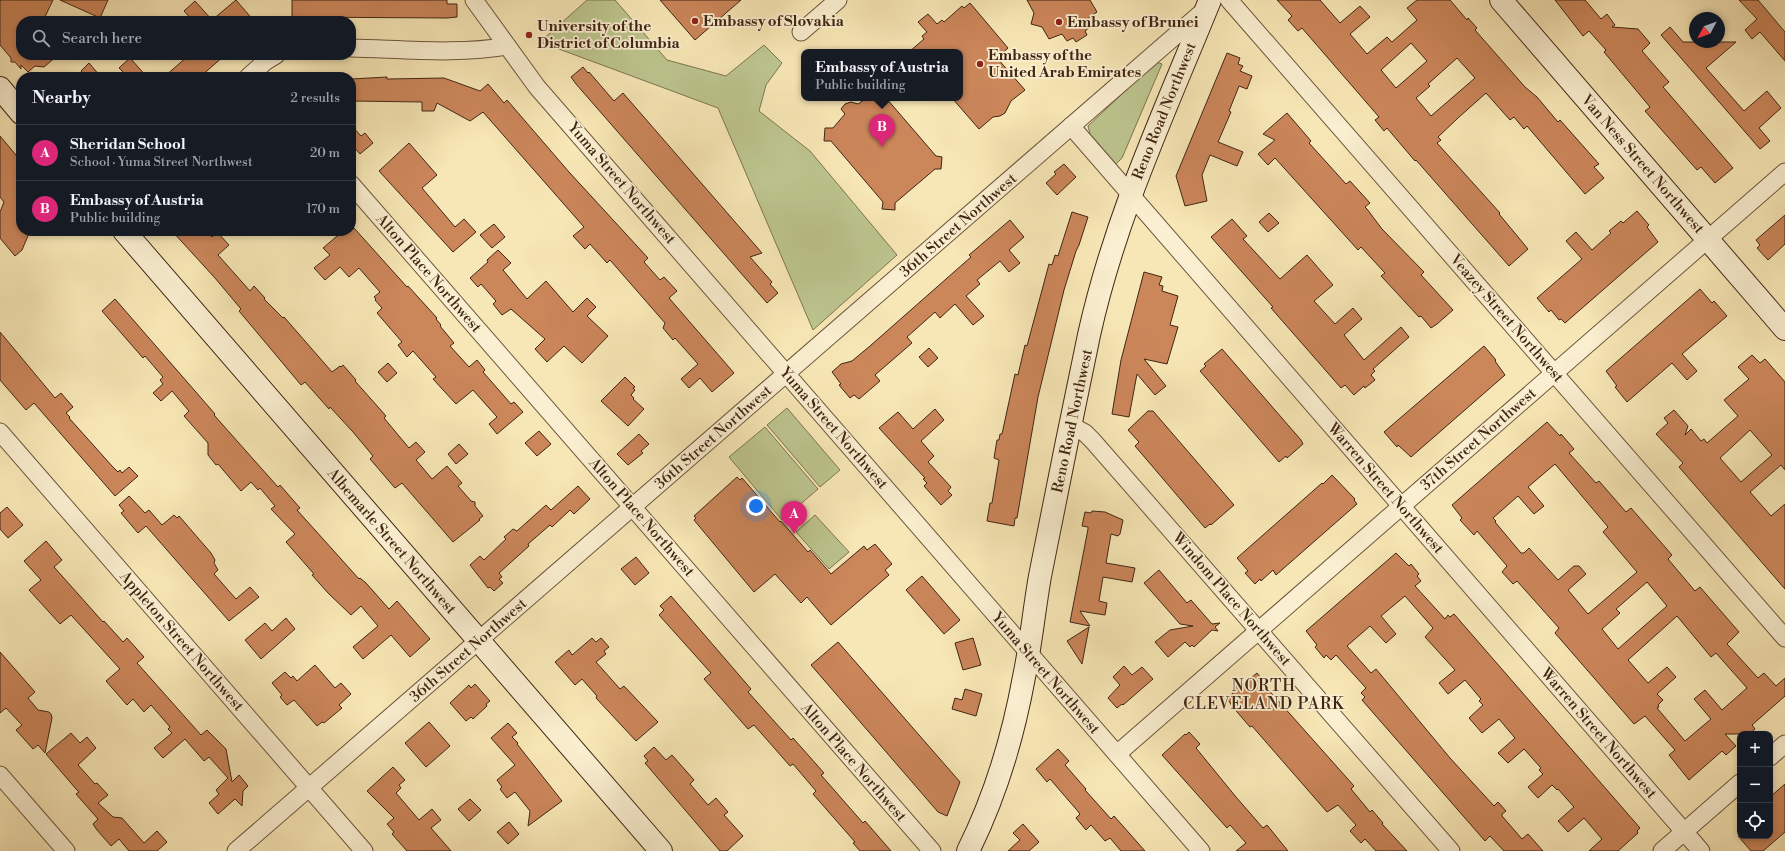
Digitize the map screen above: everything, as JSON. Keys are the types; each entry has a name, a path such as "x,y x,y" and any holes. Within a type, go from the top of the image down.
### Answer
{"main road":[{"name":"Van Ness Street Northwest","path":"1501,0 1785,329"},
{"name":"Reno Road Northwest","path":"968,851 987,808 1005,756 1020,695 1040,576 1070,425 1102,282 1130,194 1167,101 1209,4"},
{"path":"0,88 16,107"},
{"name":"Albemarle Street Northwest","path":"128,236 661,851"}],"street":[{"name":"Yuma Street Northwest","path":"474,0 537,87 1201,851"},
{"path":"801,32 838,0"},
{"name":"Veazey Street Northwest","path":"1229,0 1555,372 1785,638"},
{"name":"36th Street Northwest","path":"236,851 1071,126 1209,4"},
{"path":"356,48 488,50 507,46"},
{"path":"256,72 270,60"},
{"name":"Warren Street Northwest","path":"1071,126 1701,851"},
{"name":"37th Street Northwest","path":"1117,754 1785,172"},
{"name":"Alton Place Northwest","path":"356,190 932,851"},
{"name":"Windom Place Northwest","path":"1070,425 1085,433 1093,441 1451,851"},
{"name":"Appleton Street Northwest","path":"0,432 364,851"},
{"path":"1773,754 1785,744"},
{"path":"0,774 66,851"},
{"path":"1662,851 1737,786"}],"green space":[{"path":"587,0 615,0 667,60 726,76 764,45 782,63 766,85 759,111 810,151 897,255 813,330 718,108 540,42"},
{"path":"1156,62 1162,64 1122,158 1116,164 1090,134 1088,126"},
{"path":"787,408 840,470 820,487 767,425"},
{"path":"765,427 818,489 782,520 729,457"},
{"path":"815,515 849,552 829,569 796,532"}],"building":[{"path":"0,0 53,0 45,16 16,16 16,60 52,60 44,67 35,66 28,72 21,65 21,69 15,62 11,62 11,58 0,45"},
{"path":"60,0 108,0 101,16 96,16"},
{"path":"236,0 250,16 217,16"},
{"path":"292,0 447,0 447,4 457,4 457,17 447,18 292,16"},
{"name":"Embassy of Slovakia","path":"660,0 741,0 695,40"},
{"name":"Embassy of Brunei","path":"1027,0 1090,0 1097,12 1086,20 1090,27 1085,31 1087,35 1076,42 1073,38 1067,41 1062,34 1049,39 1042,27 1031,24 1034,13"},
{"path":"1277,0 1320,0 1340,23 1360,6 1370,17 1350,34 1367,54 1387,37 1392,42 1417,20 1407,8 1417,0 1450,0 1467,20 1468,18 1477,28 1475,30 1525,87 1537,97 1558,122 1560,120 1599,164 1594,167 1604,178 1585,194 1527,126 1524,129 1514,117 1510,120 1486,93 1458,118 1438,137 1441,140 1437,143 1500,213 1499,214 1528,249 1509,266 1387,128 1384,131 1375,120 1379,117 1302,28 1298,31 1288,20 1292,16","holes":["1411,43 1427,61 1396,88 1381,70","1457,58 1475,78 1431,116 1416,98 1430,86 1428,84"]},
{"path":"1555,0 1585,0 1601,19 1607,14 1615,25 1612,27 1638,29 1650,43 1642,51 1669,82 1663,87 1733,168 1715,183 1701,167 1697,170 1645,111 1650,107 1604,52 1606,50 1589,31 1583,36"},
{"path":"1739,0 1758,0 1785,32 1785,61 1760,32 1752,39 1745,30 1757,19"},
{"path":"195,1 208,16 188,16 184,11"},
{"name":"Embassy of the United Arab Emirates","path":"970,3 1008,48 997,58 1025,90 1011,101 1005,113 1000,116 993,117 979,129 955,101 963,101 963,49 912,49 924,39 922,36 927,32 918,22 928,14 937,24 942,20 944,22 962,6 964,8"},
{"path":"1670,27 1683,42 1689,42 1689,48 1725,48 1725,42 1736,42 1706,68 1744,111 1767,91 1781,108 1759,128 1770,141 1760,149 1661,35"},
{"path":"1227,53 1240,58 1238,64 1243,66 1240,71 1252,76 1247,89 1239,86 1229,111 1231,112 1218,142 1243,152 1237,166 1210,155 1202,175 1207,201 1185,206 1176,176"},
{"path":"128,60 132,60 143,72 123,72 119,68"},
{"path":"183,60 219,60 206,72 170,72"},
{"path":"89,63 97,72 82,72 81,71"},
{"path":"583,67 614,101 623,93 762,253 750,257 772,282 770,284 778,293 767,303 576,84 571,77"},
{"path":"387,77 387,79 444,78 480,91 488,84 504,103 507,100 569,172 648,258 644,262 660,280 664,277 677,291 669,298 734,373 712,392 700,378 689,388 681,379 698,364 675,338 673,340 663,328 665,323 610,260 607,263 590,244 585,249 573,236 584,227 483,112 470,121 437,103 434,111 422,111 422,102 356,101 356,79"},
{"path":"862,101 889,101 936,156 942,157 941,169 935,169 895,203 895,210 882,209 883,202 831,141 824,141 825,128 833,128 845,114 841,109 845,104 851,102 858,104"},
{"path":"1287,113 1311,141 1309,143 1346,184 1350,181 1370,203 1365,207 1382,229 1424,272 1421,275 1453,310 1437,324 1431,328 1421,316 1419,317 1381,276 1385,273 1361,247 1358,250 1275,158 1268,165 1258,154 1275,140 1263,134"},
{"path":"356,130 361,136 365,133 373,143 360,154 356,150"},
{"path":"0,136 16,155 16,236 28,236 22,250 15,256 0,238 0,212 4,202 0,197"},
{"path":"409,143 437,175 422,188 455,227 464,219 476,232 453,252 379,171"},
{"path":"1064,164 1076,177 1057,195 1046,183 1056,174 1054,172"},
{"path":"1637,211 1649,225 1647,227 1658,242 1565,323 1561,319 1559,320 1551,310 1549,312 1537,298 1582,259 1566,241 1576,232 1592,250 1611,233 1609,231 1621,221 1623,223"},
{"path":"1072,212 1088,217 1064,290 1038,397 1017,518 1015,518 1014,526 987,521 990,503 992,503 999,460 994,458 997,440 999,440 1000,434 1002,434 1015,374 1018,375 1025,345 1027,346 1049,264 1052,265 1055,255 1058,256"},
{"path":"1269,213 1279,223 1268,232 1259,222"},
{"path":"1785,215 1785,244 1768,260 1757,248 1760,245 1756,240"},
{"path":"1232,219 1247,236 1243,239 1280,279 1307,255 1333,285 1314,301 1335,324 1353,308 1362,319 1344,335 1364,360 1401,327 1409,337 1373,369 1375,371 1371,375 1375,380 1365,388 1364,386 1354,395 1345,385 1341,388 1271,308 1273,307 1211,237"},
{"path":"1010,220 1024,237 1009,250 1020,263 1009,272 1000,261 977,280 980,284 966,296 984,316 973,325 955,304 940,318 935,312 907,337 912,343 875,375 880,381 859,399 854,395 850,398 839,385 841,384 832,372 841,364 852,361 870,346 971,257 969,255"},
{"path":"494,224 505,237 492,248 480,235"},
{"path":"356,230 437,318 436,319 441,325 440,326 454,343 450,346 469,367 477,360 485,370 483,372 511,404 514,402 523,412 497,434 489,424 497,417 473,390 456,404 433,379 436,377 413,351 407,357 398,345 402,342 377,313 382,308 374,297 380,292 359,268 349,277 340,267 325,280 314,268 330,255 323,248 337,236 356,236"},
{"path":"177,236 221,236 229,245 218,255 250,291 254,286 265,298 264,299 283,318 284,317 332,372 343,365 386,416 384,418 409,448 416,442 425,452 416,460 432,479 447,466 462,483 458,486 471,501 475,502 475,506 483,516 479,519 480,520 453,542 402,483 395,488 370,459 373,456 330,407 329,409 305,382 301,385 239,311 241,309"},
{"path":"498,250 511,263 503,270 527,299 546,281 573,312 587,298 596,307 587,316 608,336 582,363 564,346 547,362 535,349 545,339 511,309 502,315 493,304 496,301 481,284 478,287 470,278 488,262 487,260"},
{"path":"1144,272 1162,277 1159,285 1163,286 1162,291 1178,296 1170,325 1178,327 1167,364 1144,359 1166,386 1155,395 1137,374 1129,417 1112,414 1121,360"},
{"path":"1700,289 1712,303 1714,301 1727,316 1682,354 1697,371 1687,380 1672,363 1627,402 1615,387 1617,386 1606,371"},
{"path":"115,299 215,414 214,415 278,487 280,485 300,508 297,510 359,579 360,578 366,583 389,609 397,601 430,639 410,657 391,635 363,659 353,647 378,626 361,606 351,615 312,575 314,574 286,542 295,534 271,509 275,506 260,488 258,490 251,482 241,491 218,464 216,465 208,455 208,443 184,416 189,411 172,391 161,401 153,393 163,384 160,380 163,377 145,356 143,358 102,311"},
{"path":"0,332 55,398 61,393 73,407 66,413 70,417 69,418 112,466 118,472 120,470 122,473 129,467 138,476 115,496 34,403 26,410 0,380"},
{"path":"1484,346 1496,360 1495,361 1505,375 1411,457 1398,445 1397,447 1384,432"},
{"path":"929,348 938,358 928,367 919,357"},
{"path":"1222,349 1301,440 1303,444 1287,458 1286,456 1279,462 1200,371 1206,366 1204,364"},
{"path":"1752,355 1760,363 1765,359 1785,382 1785,470 1781,465 1750,492 1771,516 1785,504 1785,589 1679,467 1683,463 1656,434 1668,423 1664,418 1674,410 1688,426 1685,435 1691,429 1701,441 1704,439 1707,443 1738,416 1724,400 1749,379 1738,367","holes":["1750,430 1772,455 1741,482 1720,458"]},
{"path":"388,363 397,373 387,382 378,372"},
{"path":"625,377 635,387 633,388 635,390 631,395 634,398 633,399 644,409 628,426 601,401"},
{"path":"935,409 944,420 921,441 934,456 928,462 951,487 948,491 952,495 941,505 924,486 927,483 923,479 925,478 879,428 898,412 913,429"},
{"path":"1148,411 1153,411 1234,505 1211,525 1210,524 1205,528 1135,446 1139,442 1128,430"},
{"path":"1547,422 1560,436 1561,434 1574,449 1569,453 1596,483 1599,481 1626,512 1631,508 1672,555 1668,559 1695,591 1700,587 1739,632 1727,644 1758,678 1764,673 1776,686 1785,678 1785,696 1752,725 1755,729 1753,731 1737,731 1737,734 1725,734 1736,746 1726,755 1722,751 1689,780 1669,755 1675,750 1645,716 1634,724 1555,633 1559,628 1517,581 1513,584 1502,572 1507,566 1477,531 1474,535 1460,520 1462,518 1452,505","holes":["1555,464 1608,527 1603,532 1637,572 1588,614 1568,590 1586,574 1579,566 1574,566 1558,580 1529,548 1524,553 1521,553 1493,518 1518,496 1534,514 1544,506 1528,487","1647,582 1667,606 1618,649 1602,629 1620,613 1616,609","1677,616 1711,657 1716,653 1747,688 1722,710 1705,690 1694,699 1711,719 1685,741 1657,708 1663,700 1657,694 1676,677 1667,667 1648,683 1628,660"]},
{"path":"539,431 551,444 537,456 525,443"},
{"path":"639,434 649,444 641,451 643,453 628,465 617,454"},
{"path":"459,444 468,454 456,464 448,454"},
{"path":"1332,475 1355,499 1354,500 1357,504 1276,575 1273,570 1261,581 1260,579 1255,584 1245,573 1248,571 1237,558"},
{"path":"737,477 740,480 742,478 780,522 781,521 808,552 810,550 831,574 864,546 867,550 875,544 892,564 885,570 889,575 831,625 807,597 801,603 775,574 754,592 694,520 696,518 694,516"},
{"path":"578,486 590,499 574,514 570,510 552,527 550,525 528,544 529,546 499,573 502,577 499,579 503,583 494,591 490,587 488,588 470,565 480,556 484,560 506,539 504,537 513,529 517,531 546,505 551,510"},
{"path":"129,496 145,513 149,510 162,525 174,515 177,518 179,516 211,553 218,570 214,574 236,599 250,587 259,597 229,621 146,526 138,533 121,513 124,511 119,505"},
{"path":"7,507 23,525 8,538 0,529 0,513"},
{"path":"1092,511 1105,512 1123,520 1120,534 1118,536 1111,534 1106,563 1135,568 1132,582 1103,577 1099,601 1107,603 1105,615 1080,611 1090,626 1070,622 1088,529 1088,527 1082,526 1085,512 1091,513"},
{"path":"46,541 62,560 54,567 123,642 127,638 144,657 137,663 201,735 207,730 226,749 232,782 239,775 248,786 243,791 242,806 235,799 218,814 209,803 219,794 216,790 228,778 209,757 204,761 185,739 163,758 154,748 172,733 168,729 170,727 151,705 144,712 133,699 127,705 106,681 120,669 71,615 60,624 29,590 41,580 24,561"},
{"path":"1396,553 1409,566 1411,564 1419,574 1417,576 1421,581 1415,586 1445,619 1448,615 1450,617 1454,614 1640,828 1637,831 1638,833 1618,851 1589,851 1602,839 1584,818 1568,832 1558,821 1574,807 1558,789 1557,790 1552,785 1538,798 1528,787 1543,774 1539,770 1541,768 1524,749 1508,763 1498,753 1515,738 1499,719 1482,733 1469,718 1483,705 1479,701 1481,699 1465,680 1448,694 1439,683 1455,670 1425,637 1433,628 1405,596 1381,616 1396,634 1386,643 1370,626 1347,646 1371,673 1376,669 1450,758 1494,806 1498,802 1506,811 1502,814 1502,816 1522,839 1528,834 1543,851 1504,851 1490,836 1485,841 1362,700 1365,697 1361,693 1366,688 1336,655 1331,660 1326,655 1324,658 1315,647 1317,645 1306,631"},
{"path":"636,557 649,573 635,585 621,569"},
{"path":"1159,570 1187,603 1191,600 1212,624 1220,623 1215,627 1218,631 1212,630 1194,647 1192,645 1190,647 1185,642 1168,657 1155,642 1170,630 1193,626 1180,624 1144,583"},
{"path":"922,576 960,620 944,634 906,590"},
{"path":"671,596 751,689 748,692 791,740 793,738 824,773 821,775 863,823 865,821 891,851 860,851 853,843 855,842 813,794 816,791 793,764 790,766 754,725 748,729 704,679 711,673 659,615 664,610 660,606"},
{"path":"286,618 295,629 261,659 245,640 265,623 272,631"},
{"path":"1089,627 1082,664 1067,641"},
{"path":"592,638 596,642 601,638 609,647 604,651 606,654 596,662 620,689 624,686 658,722 636,741 596,698 597,696 582,679 575,685 555,662 569,650 572,655"},
{"path":"973,638 981,665 963,670 955,643"},
{"path":"838,642 960,782 947,816 938,812 811,665"},
{"path":"0,652 35,692 28,698 38,710 49,712 51,714 52,718 45,753 38,745 33,749 16,730 22,725 6,708 0,713"},
{"path":"315,665 335,688 341,683 351,694 339,705 342,708 324,723 322,722 317,726 294,700 287,705 280,697 282,695 272,683 285,672 291,678 293,676 297,681"},
{"path":"1124,666 1132,675 1142,667 1153,679 1123,705 1122,704 1117,708 1108,698 1120,685 1113,677"},
{"path":"1257,673 1267,686 1266,687 1354,786 1351,789 1370,812 1372,810 1383,823 1382,824 1407,851 1376,851 1365,839 1361,843 1350,831 1356,825 1338,805 1327,812 1252,726 1250,727 1232,706 1227,698 1233,693 1231,691 1242,682 1244,684"},
{"path":"475,684 490,701 486,704 487,706 473,719 471,717 466,721 450,703 469,685 471,688"},
{"path":"965,689 982,694 976,716 952,709 955,698 962,700"},
{"path":"429,722 450,746 426,767 405,743"},
{"path":"508,723 517,733 512,737 562,801 528,826 530,811 515,792 507,798 500,789 502,787 497,780 515,765 491,738"},
{"path":"1189,732 1200,744 1196,748 1236,797 1263,828 1267,825 1288,851 1236,851 1246,843 1230,825 1227,828 1162,755"},
{"path":"71,733 80,743 87,737 96,748 78,765 95,784 97,783 108,795 98,803 113,817 122,818 144,843 157,831 167,842 157,851 129,851 119,839 111,846 97,830 93,824 98,819 76,794 79,792 46,754"},
{"path":"654,747 666,760 672,755 694,780 690,784 708,805 716,798 728,812 724,815 743,836 727,851 720,851 645,763 648,761 644,756"},
{"path":"1058,749 1069,761 1065,765 1086,789 1085,790 1111,819 1114,816 1145,851 1121,851 1110,838 1105,841 1091,825 1086,830 1076,818 1080,814 1076,809 1050,779 1047,782 1036,769"},
{"path":"393,767 405,780 399,785 401,788 396,793 419,820 432,809 441,820 431,828 451,851 407,851 392,834 394,832 387,824 394,818 367,791"},
{"path":"1785,784 1785,832 1763,851 1751,851 1741,839 1773,839 1773,794"},
{"path":"470,799 481,810 469,821 458,809"},
{"path":"509,822 519,834 508,844 497,832"},
{"path":"1023,824 1039,842 1029,851 1008,851 1020,840 1013,833"}],"place":[{"name":"Embassy of Slovakia","path":"695,21"},
{"name":"Embassy of Brunei","path":"1059,22"},
{"name":"University of the District of Columbia","path":"529,35"},
{"name":"Embassy of the United Arab Emirates","path":"980,64"},
{"name":"Embassy of Austria","path":"882,147"},
{"name":"Sheridan School","path":"794,534"}],"district":[{"name":"NORTH CLEVELAND PARK","path":"1264,694"}]}
